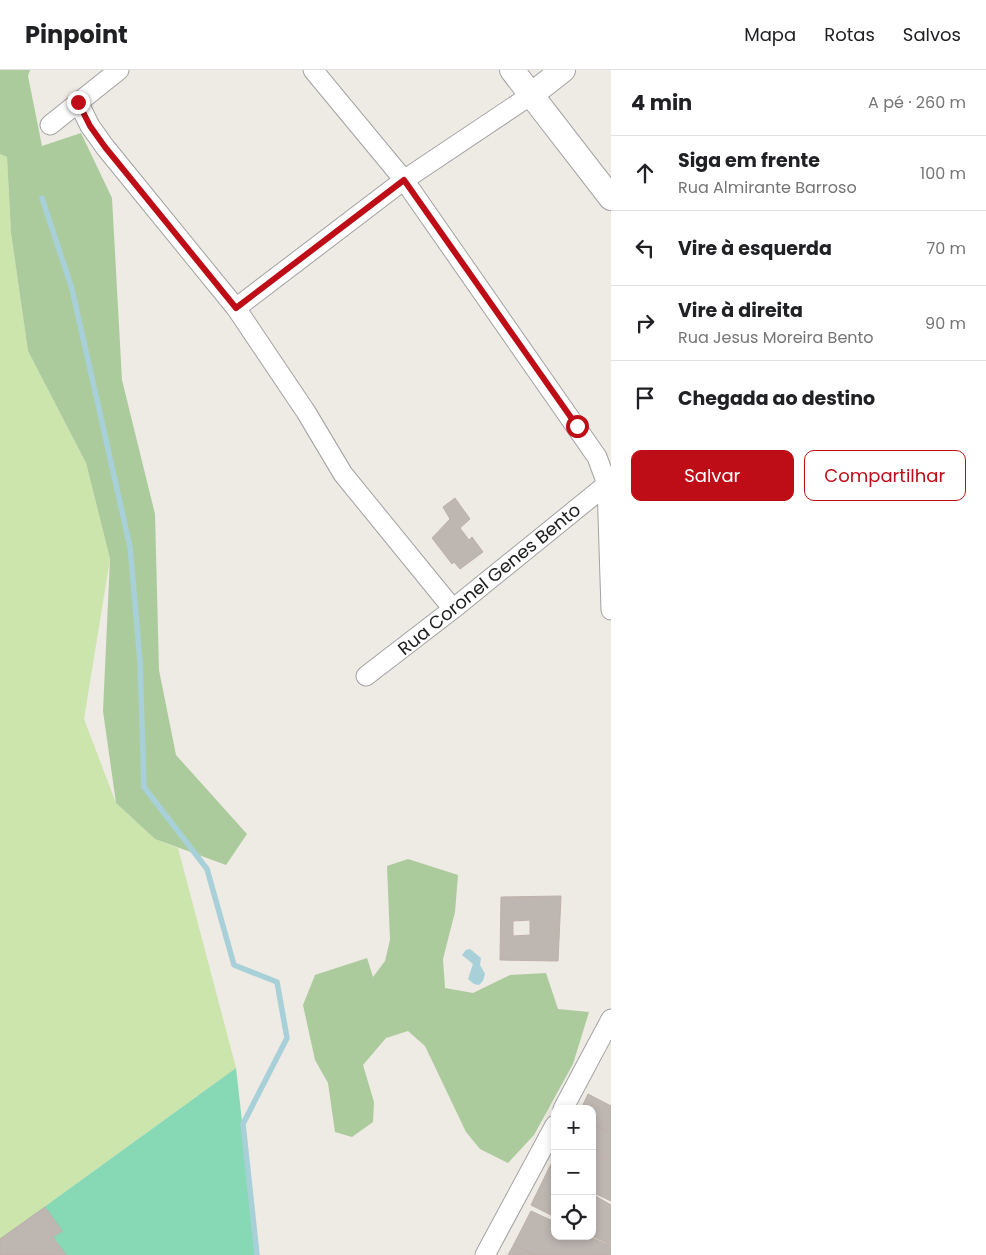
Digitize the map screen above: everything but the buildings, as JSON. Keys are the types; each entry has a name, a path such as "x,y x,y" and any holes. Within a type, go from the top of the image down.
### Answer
{"street":[{"path":"50,125 119,70"},
{"path":"313,70 404,180 597,457 609,483 611,610"},
{"path":"512,70 611,198"},
{"path":"236,308 404,180 531,95 563,70"},
{"path":"78,102 90,126 105,147 236,308 306,412 343,474 453,609"},
{"name":"Rua Coronel Genes Bento","path":"366,676 453,609 609,483"},
{"path":"565,1105 611,1019"},
{"path":"485,1255 551,1132"}],"green space":[{"path":"0,70 30,70 28,76 42,146 81,133 112,198 122,380 155,514 159,670 176,755 247,834 226,865 155,839 116,803 103,711 110,559 86,463 28,351 11,233 7,157 0,154"},
{"path":"0,154 7,157 11,233 28,351 86,463 110,559 84,719 116,803 155,839 178,848 236,1068 0,1239"},
{"path":"408,859 458,875 455,912 443,959 445,988 473,993 510,975 546,973 558,1009 589,1012 573,1064 534,1135 508,1163 480,1149 466,1132 425,1046 408,1031 386,1038 363,1065 374,1102 373,1122 352,1137 335,1132 328,1083 315,1060 303,1005 315,975 367,958 373,977 385,961 390,940 387,866"},
{"path":"236,1068 257,1255 0,1255 0,1239"}],"water":[{"path":"470,949 481,958 480,965 485,974 483,981 479,985 474,984 468,979 473,964 462,955 466,950"}],"waterway":[{"path":"42,198 72,289 130,547 140,661 144,787 207,869 234,965 277,982 287,1038 243,1124 257,1255"}],"route":[{"path":"78,102 90,126 105,147 236,308 404,180 577,426"}]}
